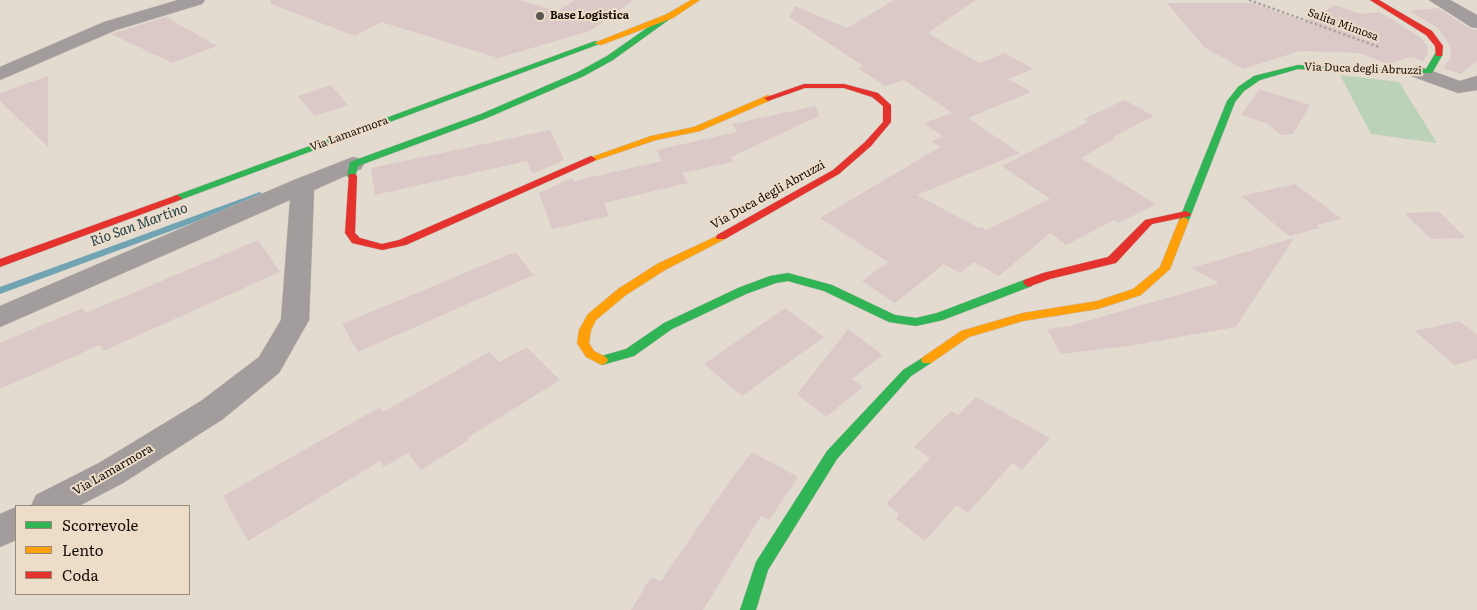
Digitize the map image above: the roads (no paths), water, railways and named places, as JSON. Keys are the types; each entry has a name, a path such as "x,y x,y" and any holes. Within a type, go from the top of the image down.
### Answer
{"street":[{"path":"0,66 140,0"},
{"path":"0,74 110,26 196,0"},
{"name":"Via Lamarmora","path":"0,263 570,54 670,16 696,0"},
{"name":"Via Duca degli Abruzzi","path":"748,610 761,567 832,455 907,373 965,334 1023,317 1098,306 1137,292 1165,269 1231,101 1240,89 1257,78 1298,67 1424,72 1439,56 1439,46 1429,34 1374,0"},
{"path":"1438,0 1477,23"},
{"path":"0,317 353,164 484,116 562,80 591,69 670,16"},
{"path":"562,80 570,54 592,61 591,69"},
{"path":"531,68 555,69 562,80"},
{"path":"1424,72 1458,87 1474,85 1477,82"},
{"name":"Via Duca degli Abruzzi","path":"353,164 350,233 356,241 382,247 402,243 593,158 654,138 697,129 780,92 804,86 844,86 875,95 887,105 887,122 868,144 836,172 719,238 662,267 622,292 592,317 585,330 583,343 590,354 601,360 613,359 630,353 668,326 742,291 774,279 788,277 828,288 892,319 916,322 939,317 1047,276 1099,265 1112,260 1149,222 1186,214"},
{"name":"Via Lamarmora","path":"50,505 111,473 212,410 269,364 284,342 295,320 302,186"},
{"path":"0,532 15,524"}],"waterway":[{"name":"Rio San Martino","path":"0,291 260,195"}],"place":[{"name":"Base Logistica","path":"540,16"}]}
